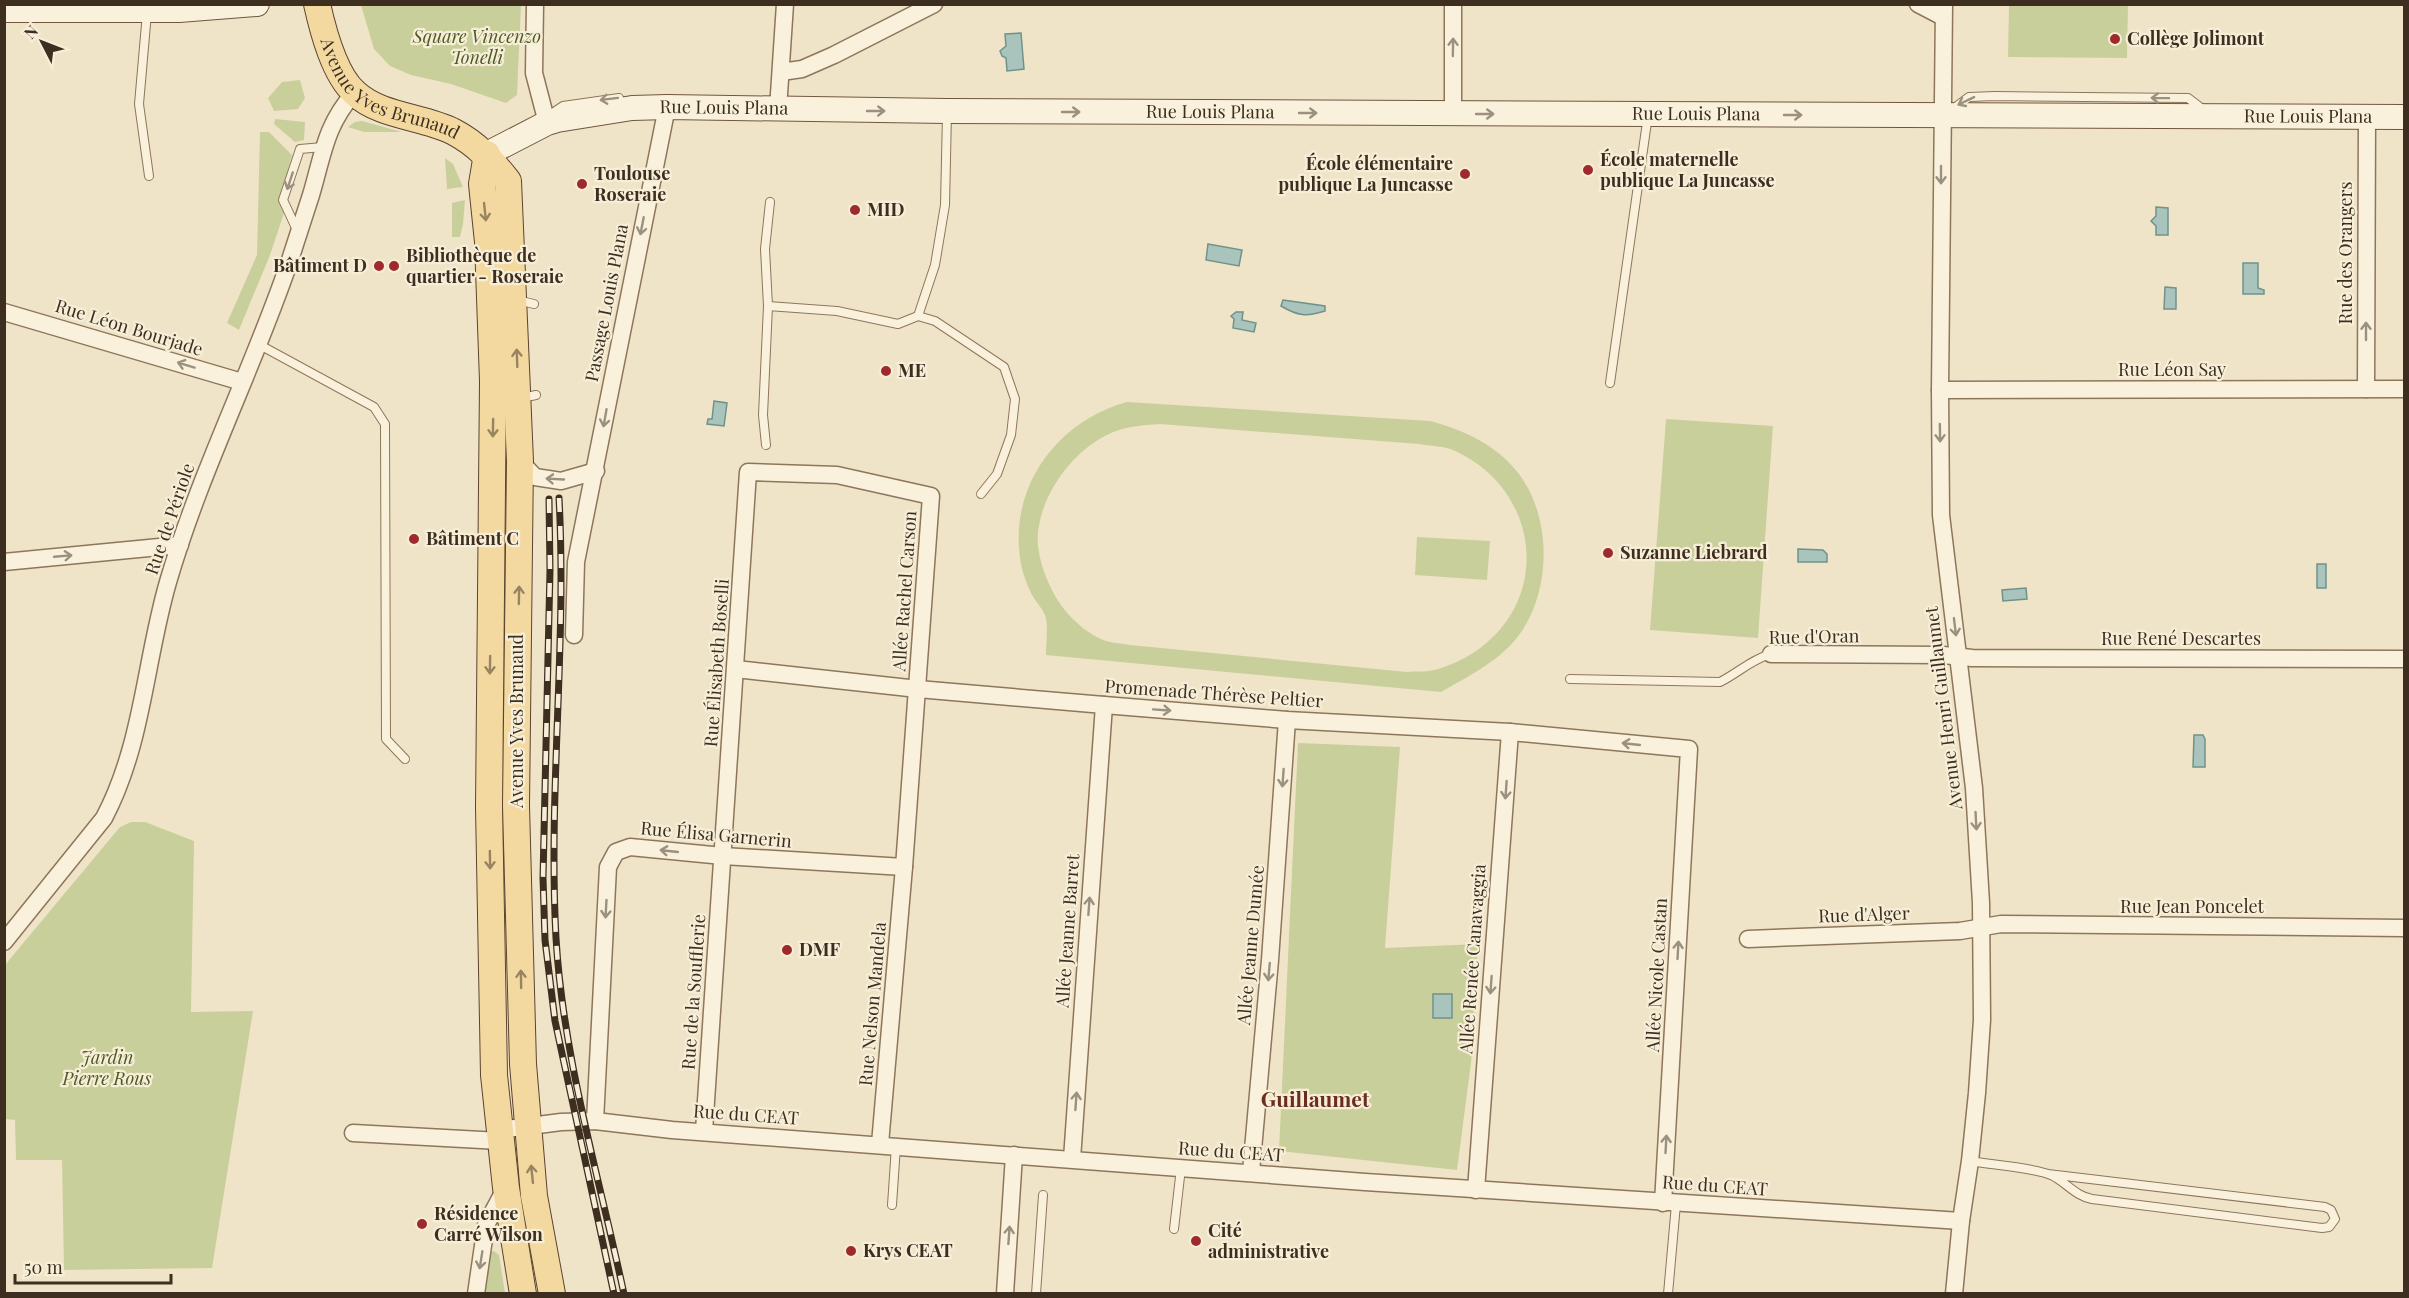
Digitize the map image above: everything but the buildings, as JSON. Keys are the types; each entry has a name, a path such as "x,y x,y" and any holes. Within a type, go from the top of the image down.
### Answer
{"main road":[{"name":"Avenue Yves Brunaud","path":"317,4 331,55 354,93 376,106 453,131 487,154 508,181 524,302 527,397 520,461 516,806 523,1064 534,1196 552,1293"},
{"name":"Avenue Yves Brunaud","path":"487,154 482,184 488,242 493,381 489,807 494,1075 506,1188 523,1293"}],"street":[{"path":"4,10 147,10 257,4"},
{"path":"535,4 534,73 547,123"},
{"path":"778,109 785,4"},
{"path":"781,72 802,69 814,64 934,4"},
{"path":"1453,4 1453,114"},
{"path":"1918,4 1944,10"},
{"name":"Avenue Henri Guillaumet","path":"1944,10 1941,515 1974,788 1982,1020 1970,1161 1954,1293"},
{"name":"Rue de Périole","path":"4,942 104,818 116,795 128,763 167,585 180,545 219,435 258,344 299,233 323,147 339,110 354,93"},
{"name":"Rue Louis Plana","path":"487,154 547,123 632,108 667,107 947,111 1942,117 2404,117"},
{"name":"Passage Louis Plana","path":"574,635 576,562 667,107"},
{"name":"Rue des Orangers","path":"2366,389 2367,117"},
{"name":"Rue Léon Bourjade","path":"4,312 242,382"},
{"name":"Rue Léon Say","path":"1940,390 2404,389"},
{"path":"520,461 535,477 561,481 596,471"},
{"name":"Rue Élisabeth Boselli","path":"723,856 748,472 837,475 931,496"},
{"name":"Allée Rachel Carson","path":"904,867 931,496"},
{"path":"4,562 180,545"},
{"name":"Rue d'Oran","path":"1771,654 1958,656"},
{"name":"Rue René Descartes","path":"1958,656 2404,659"},
{"name":"Promenade Thérèse Peltier","path":"736,669 918,689 1104,705 1287,720 1510,732 1689,749"},
{"name":"Allée Jeanne Barret","path":"1072,1159 1104,705"},
{"name":"Allée Jeanne Dumée","path":"1251,1173 1287,720"},
{"name":"Allée Renée Canavaggia","path":"1476,1190 1510,732"},
{"name":"Allée Nicole Castan","path":"1669,1203 1689,749"},
{"name":"Rue Élisa Garnerin","path":"595,1121 608,867 616,852 630,847 723,856 904,867"},
{"name":"Rue de la Soufflerie","path":"704,1131 723,856"},
{"name":"Rue Nelson Mandela","path":"888,1144 904,867"},
{"name":"Rue Jean Poncelet","path":"1980,928 2001,924 2404,928"},
{"name":"Rue d'Alger","path":"1748,939 1980,928"},
{"name":"Rue du CEAT","path":"353,1133 499,1135 527,1126 595,1121 1476,1190 1961,1221"},
{"path":"1005,1293 1014,1155"},
{"path":"476,1293 486,1226 506,1188"}],"lane":[{"path":"147,10 139,104 149,176"},
{"path":"918,316 935,265 945,205 947,111"},
{"path":"1610,383 1648,115"},
{"path":"299,233 283,200 300,149 323,147"},
{"path":"766,445 763,415 768,306 765,249 770,202"},
{"path":"768,306 837,311 898,324 918,316 934,321 1004,367 1015,399 1011,435 998,474 981,494"},
{"path":"258,344 374,407 385,424 386,739 405,759"},
{"name":"Rue d'Oran","path":"1570,679 1720,682 1740,672 1757,658 1771,654"},
{"path":"888,1144 892,1205"},
{"path":"1970,1161 2048,1174 2325,1207 2331,1210 2335,1219 2329,1227 2322,1228 2092,1199 2076,1193 2048,1174"},
{"path":"1174,1229 1181,1168"},
{"path":"1036,1293 1043,1195"},
{"path":"1668,1293 1669,1203"}],"green space":[{"name":"Square Vincenzo Tonelli","path":"361,5 521,5 517,95 506,103 451,84 411,75 390,66 374,49"},
{"path":"2009,5 2128,5 2127,58 2008,57"},
{"path":"300,80 305,98 298,109 274,111 268,98 282,82"},
{"path":"275,119 305,122 304,140 295,142 274,124"},
{"path":"362,121 402,132 364,132 348,127 355,122"},
{"path":"260,132 269,132 292,155 279,202 284,213 270,255 239,330 227,323 257,255"},
{"path":"445,158 453,164 463,187 447,189"},
{"path":"465,200 460,237 452,237 452,203"},
{"path":"1127,402 1430,421 1467,434 1501,455 1519,474 1530,492 1538,513 1544,557 1536,602 1527,622 1515,640 1499,656 1441,692 1046,655 1046,618 1032,595 1022,569 1019,541 1021,513 1029,488 1041,464 1057,443 1077,426 1101,412","holes":["1160,424 1419,444 1451,449 1483,468 1505,491 1519,517 1526,545 1525,574 1517,603 1501,629 1476,651 1441,668 1407,672 1106,641 1078,624 1066,611 1049,585 1043,569 1038,546 1039,528 1050,493 1060,476 1087,448 1119,430"]},
{"path":"1666,419 1773,426 1758,638 1650,630"},
{"path":"1417,537 1490,541 1487,580 1415,575"},
{"path":"1298,743 1400,747 1385,948 1478,944 1472,1055 1457,1170 1279,1151"},
{"name":"Jardin Pierre Rous","path":"131,822 145,822 194,841 191,1012 253,1011 212,1268 64,1270 62,1160 16,1160 15,1120 5,1119 5,965 120,827"},
{"path":"494,1251 499,1255 505,1293 483,1294 489,1252"}],"water":[{"path":"1021,33 1024,69 1007,71 1006,58 1000,51 1006,46 1005,34"},
{"path":"2156,207 2168,208 2168,235 2156,235 2156,226 2151,221 2156,216"},
{"path":"1208,244 1242,250 1239,266 1206,260"},
{"path":"2243,263 2258,263 2258,288 2264,290 2264,294 2243,294"},
{"path":"2165,287 2176,288 2176,309 2164,309"},
{"path":"1283,300 1325,306 1325,311 1307,315 1297,314 1281,306"},
{"path":"1236,312 1243,312 1242,320 1256,323 1254,332 1233,328 1234,319 1231,316"},
{"path":"714,401 727,403 724,426 707,424 708,419 712,419"},
{"path":"1798,549 1823,550 1827,554 1827,562 1798,562"},
{"path":"2317,564 2326,564 2326,588 2317,588"},
{"path":"2026,588 2027,599 2003,601 2002,590"},
{"path":"2194,735 2203,735 2205,739 2205,767 2193,767"},
{"path":"1433,994 1452,994 1452,1018 1433,1018"}],"railway":[{"path":"559,498 561,608 554,828 556,938 566,1028 574,1072 624,1294"},
{"path":"549,499 550,570 543,878 545,940 555,1021 614,1294"}],"place":[{"name":"Collège Jolimont","path":"2115,39"},
{"name":"École maternelle publique La Juncasse","path":"1588,170"},
{"name":"École élémentaire publique La Juncasse","path":"1465,174"},
{"name":"Toulouse Roseraie","path":"582,184"},
{"name":"MID","path":"855,210"},
{"name":"Bâtiment D","path":"379,266"},
{"name":"Bibliothèque de quartier - Roseraie","path":"394,266"},
{"name":"ME","path":"886,371"},
{"name":"Bâtiment C","path":"414,539"},
{"name":"Suzanne Liebrard","path":"1608,553"},
{"name":"DMF","path":"787,950"},
{"name":"Résidence Carré Wilson","path":"422,1224"},
{"name":"Cité administrative","path":"1196,1241"},
{"name":"Krys CEAT","path":"851,1251"}],"district":[{"name":"Guillaumet","path":"1315,1100"}]}
